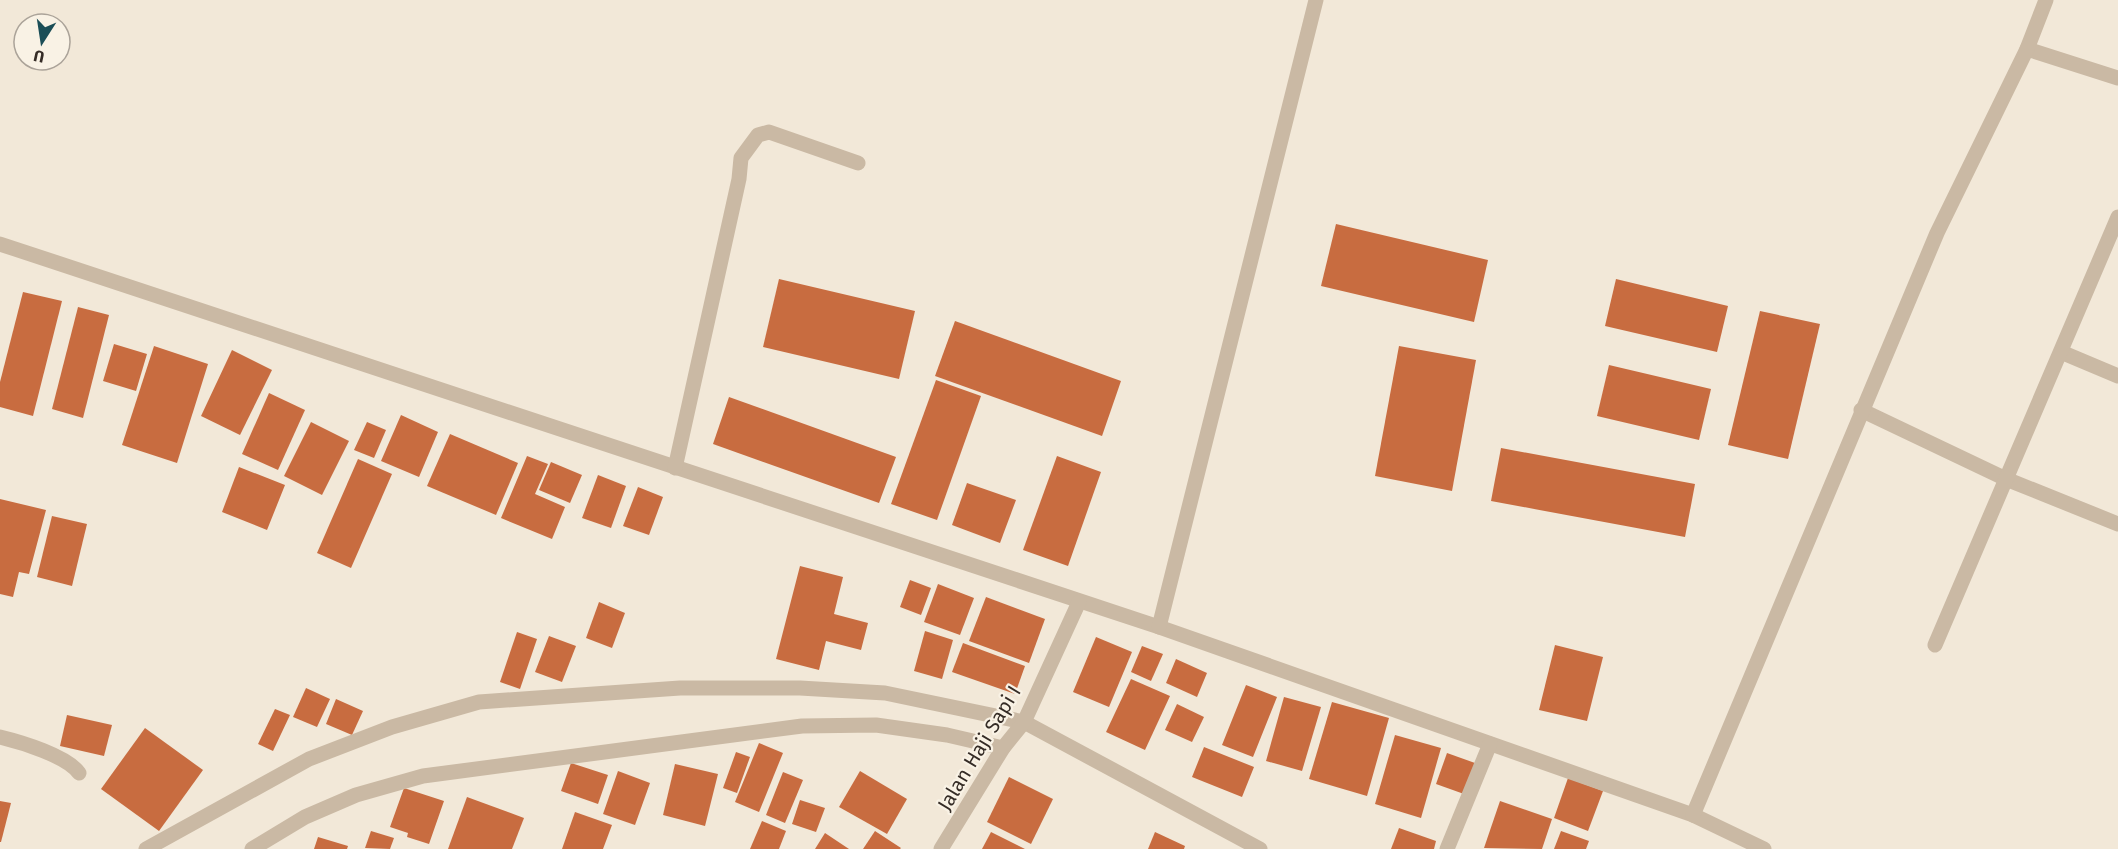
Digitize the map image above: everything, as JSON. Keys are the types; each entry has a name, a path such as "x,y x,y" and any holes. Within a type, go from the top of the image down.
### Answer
{"street":[{"path":"1159,627 1316,0"},
{"path":"1693,815 1937,232 2027,49 2046,0"},
{"path":"2027,49 2118,78"},
{"path":"675,468 739,179 741,158 758,135 769,132 858,163"},
{"path":"1935,645 2061,352 2115,233 2118,217"},
{"path":"0,244 1159,627 1693,815 1764,849"},
{"path":"2061,352 2118,376"},
{"path":"1861,410 2006,479 2118,524"},
{"name":"Jalan Haji Sapi I","path":"941,849 1004,748 1024,722 1079,602"},
{"path":"146,849 309,759 392,727 479,702 680,688 800,688 885,693 1024,722 1260,849"},
{"path":"252,849 305,817 356,795 423,776 802,726 876,725 947,735 1004,748"},
{"path":"0,737 49,754 79,773"},
{"path":"1447,849 1490,744"}],"building":[{"path":"1336,224 1488,260 1474,322 1321,286"},
{"path":"779,279 915,311 899,379 763,347"},
{"path":"1616,279 1728,306 1717,352 1605,326"},
{"path":"23,292 62,301 33,416 0,407 0,382"},
{"path":"78,307 109,315 83,418 52,409"},
{"path":"1760,311 1820,324 1788,459 1728,445"},
{"path":"955,321 1121,381 1102,436 935,376"},
{"path":"114,344 147,354 136,391 103,381"},
{"path":"154,346 208,364 177,463 122,445"},
{"path":"1399,346 1476,360 1452,491 1375,476"},
{"path":"232,350 272,370 240,435 201,416"},
{"path":"1609,365 1711,389 1699,440 1597,416"},
{"path":"936,380 981,396 937,520 891,504"},
{"path":"269,393 305,410 278,470 242,454"},
{"path":"729,397 896,457 879,503 713,444"},
{"path":"401,415 438,432 419,477 381,461"},
{"path":"311,422 349,441 322,495 284,476"},
{"path":"367,422 386,430 374,458 354,450"},
{"path":"450,434 518,463 496,515 427,486"},
{"path":"1501,448 1695,484 1685,537 1491,501"},
{"path":"527,456 548,464 535,494 565,507 552,539 501,518"},
{"path":"1057,456 1101,472 1068,566 1023,550"},
{"path":"358,459 392,474 351,568 317,553"},
{"path":"551,462 582,475 570,503 539,490"},
{"path":"239,467 285,485 267,530 222,512"},
{"path":"598,475 626,486 611,528 582,518"},
{"path":"967,483 1016,500 1000,543 952,525"},
{"path":"638,487 663,497 649,535 623,526"},
{"path":"0,499 46,510 29,574 19,572 13,597 0,594"},
{"path":"52,516 87,524 72,586 37,577"},
{"path":"800,566 843,577 834,614 868,623 861,650 826,641 819,670 776,659"},
{"path":"910,580 931,588 921,615 900,607"},
{"path":"938,584 974,598 960,635 924,622"},
{"path":"986,597 1045,619 1029,663 969,641"},
{"path":"599,602 625,613 612,648 586,638"},
{"path":"925,631 953,640 942,679 914,671"},
{"path":"517,632 537,639 520,689 500,682"},
{"path":"549,636 576,646 562,682 535,672"},
{"path":"1096,637 1132,652 1109,707 1073,692"},
{"path":"963,643 1025,666 1015,694 952,672"},
{"path":"1555,645 1603,657 1587,721 1539,710"},
{"path":"1142,646 1163,654 1151,681 1131,672"},
{"path":"1176,659 1207,673 1197,697 1166,683"},
{"path":"1131,679 1170,696 1145,750 1106,732"},
{"path":"1246,685 1277,697 1253,757 1222,745"},
{"path":"306,688 330,699 317,727 293,717"},
{"path":"1284,697 1321,707 1302,771 1266,761"},
{"path":"336,699 363,711 352,735 326,724"},
{"path":"1332,702 1389,718 1367,796 1309,779"},
{"path":"1177,704 1204,717 1192,742 1165,730"},
{"path":"275,709 290,715 273,751 258,744"},
{"path":"67,715 112,725 104,756 60,746"},
{"path":"145,728 203,770 159,831 101,789"},
{"path":"1395,735 1441,748 1421,818 1375,804"},
{"path":"759,743 783,753 759,812 735,802"},
{"path":"1204,747 1254,767 1242,797 1192,777"},
{"path":"736,752 750,757 737,793 723,788"},
{"path":"1447,753 1475,763 1464,794 1436,784"},
{"path":"571,763 608,775 598,804 561,791"},
{"path":"675,764 718,774 705,826 663,815"},
{"path":"618,771 650,783 635,825 603,814"},
{"path":"860,771 907,799 887,834 839,807"},
{"path":"783,772 803,780 785,823 766,815"},
{"path":"1009,777 1053,799 1031,844 987,822"},
{"path":"1568,778 1603,791 1588,831 1554,818"},
{"path":"404,788 444,801 429,844 407,837 408,833 390,827"},
{"path":"467,797 524,818 512,849 448,849"},
{"path":"800,800 825,808 816,832 792,824"},
{"path":"0,801 11,803 1,842 0,842"},
{"path":"1500,801 1552,819 1542,849 1484,848"},
{"path":"575,812 612,825 603,849 562,849"},
{"path":"762,821 786,831 779,849 750,849"},
{"path":"1399,828 1436,841 1434,849 1391,849"},
{"path":"371,831 394,838 390,849 365,848"},
{"path":"875,831 901,848 863,849"},
{"path":"1561,831 1589,841 1586,849 1554,849"},
{"path":"991,832 1025,849 982,849"},
{"path":"1155,832 1185,846 1184,849 1148,849"},
{"path":"825,833 849,849 815,849"},
{"path":"318,837 348,846 347,849 314,849"}]}
